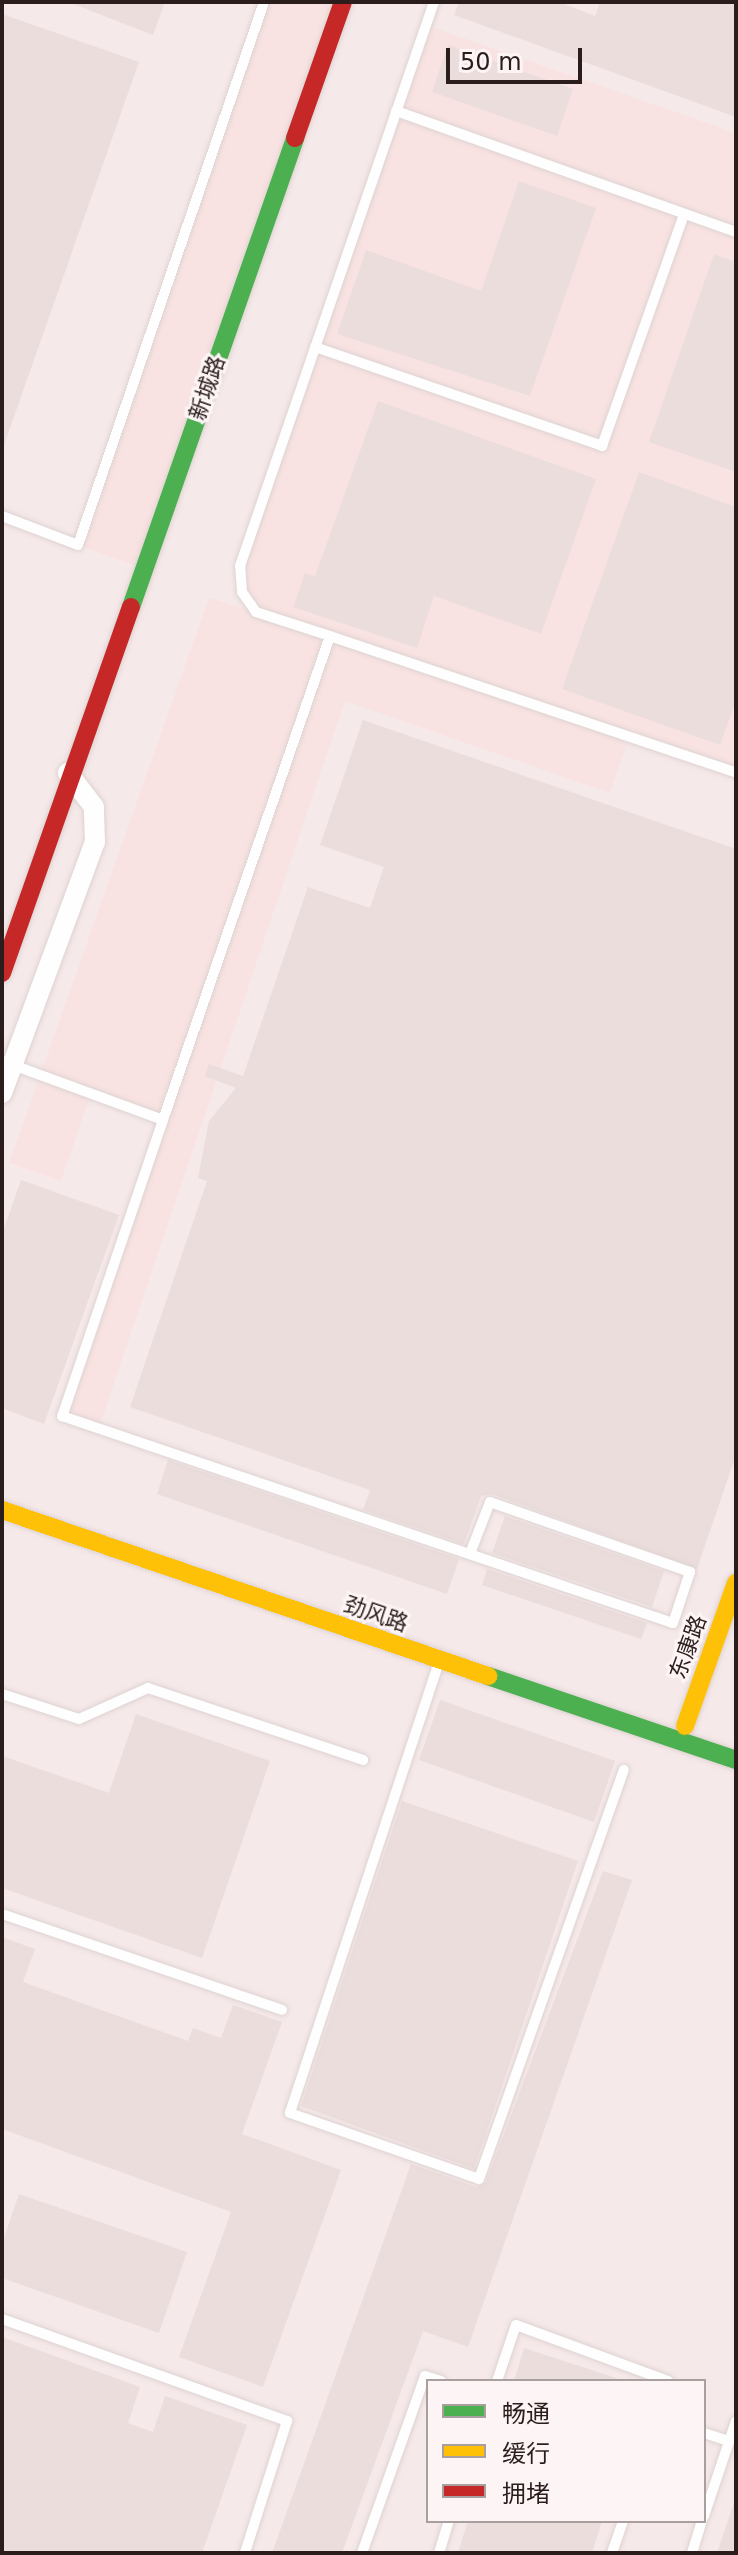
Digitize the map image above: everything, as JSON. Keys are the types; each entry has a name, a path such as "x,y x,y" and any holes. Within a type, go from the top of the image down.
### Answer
{"street":[{"name":"新城路","path":"2,973 68,773 343,2"},
{"path":"2,1093 7,1064 95,842 94,807 68,773"},
{"name":"劲风路","path":"2,1495 736,1760"},
{"name":"劲风路","path":"2,1510 442,1654 736,1743"},
{"name":"东康路","path":"685,1726 736,1583"}],"lane":[{"path":"3,519 78,545 264,2"},
{"path":"434,2 240,566 242,592 256,612 736,773"},
{"path":"396,111 736,232"},
{"path":"315,347 602,446 684,214"},
{"path":"330,636 62,1416 471,1551 673,1623 690,1572 490,1502 471,1551"},
{"path":"7,1064 163,1120"},
{"path":"442,1654 290,2113 479,2179 624,1770"},
{"path":"2,1694 79,1719 148,1688 363,1760"},
{"path":"2,1914 282,2010"},
{"path":"2,2319 287,2421 245,2553"},
{"path":"498,2379 516,2325 663,2379"},
{"path":"362,2553 425,2376 435,2379"},
{"path":"706,2509 736,2421"},
{"path":"706,2434 729,2441"},
{"path":"439,2553 448,2523"},
{"path":"612,2553 622,2523"},
{"path":"692,2553 701,2523"}],"shaded area":[{"path":"2,2 736,2 736,2553 2,2553"},
{"path":"264,2 343,2 144,569 78,545"},
{"path":"426,25 736,133 736,773 629,737 610,793 345,701 99,1428 62,1416 163,1120 91,1094 61,1181 9,1163 209,598 254,611 242,592 240,566"}],"building":[{"path":"68,2 165,2 153,35"},
{"path":"459,2 559,2 595,16 600,2 736,2 736,117 454,15"},
{"path":"2,14 139,62 4,445 2,445"},
{"path":"448,45 573,89 557,136 432,92"},
{"path":"519,181 596,208 530,396 337,334 366,250 481,291"},
{"path":"714,254 736,262 736,472 649,442"},
{"path":"378,401 596,479 541,634 434,596 417,648 293,607 305,573 315,576"},
{"path":"639,472 736,507 736,701 720,745 562,689"},
{"path":"363,720 736,849 736,1455 697,1569 492,1494 481,1496 464,1544 363,1510 370,1490 130,1407 207,1181 198,1178 209,1121 236,1088 205,1076 209,1064 243,1076 308,887 370,908 384,867 320,845"},
{"path":"21,1180 119,1215 44,1424 2,1408 2,1234"},
{"path":"168,1460 459,1559 447,1594 157,1494"},
{"path":"505,1516 664,1571 652,1607 492,1553"},
{"path":"487,1569 647,1623 641,1639 482,1585"},
{"path":"440,1700 615,1761 594,1822 419,1760"},
{"path":"136,1714 270,1761 202,1958 2,1888 2,1756 109,1793"},
{"path":"402,1801 578,1861 474,2169 301,2106"},
{"path":"603,1871 632,1880 468,2347 423,2331 342,2553 272,2553 411,2164 476,2187 486,2182"},
{"path":"2,1937 35,1949 23,1982 188,2041 193,2028 221,2038 233,2005 282,2022 242,2134 341,2170 263,2387 179,2357 231,2212 2,2129"},
{"path":"19,2194 187,2252 159,2333 2,2278 2,2244"},
{"path":"2,2337 140,2387 128,2423 153,2432 165,2396 247,2425 202,2553 2,2553"},
{"path":"524,2348 616,2378 616,2379 515,2379"},
{"path":"734,2503 736,2553 717,2553"},
{"path":"467,2523 601,2523 592,2553 458,2553"}],"traffic: fast":[{"path":"131,607 295,138"},
{"path":"488,1676 736,1760"}],"traffic: slow":[{"path":"2,1510 488,1676"},
{"path":"685,1726 736,1583"}],"traffic: jam":[{"path":"295,138 343,2"},
{"path":"2,973 131,607"}]}
